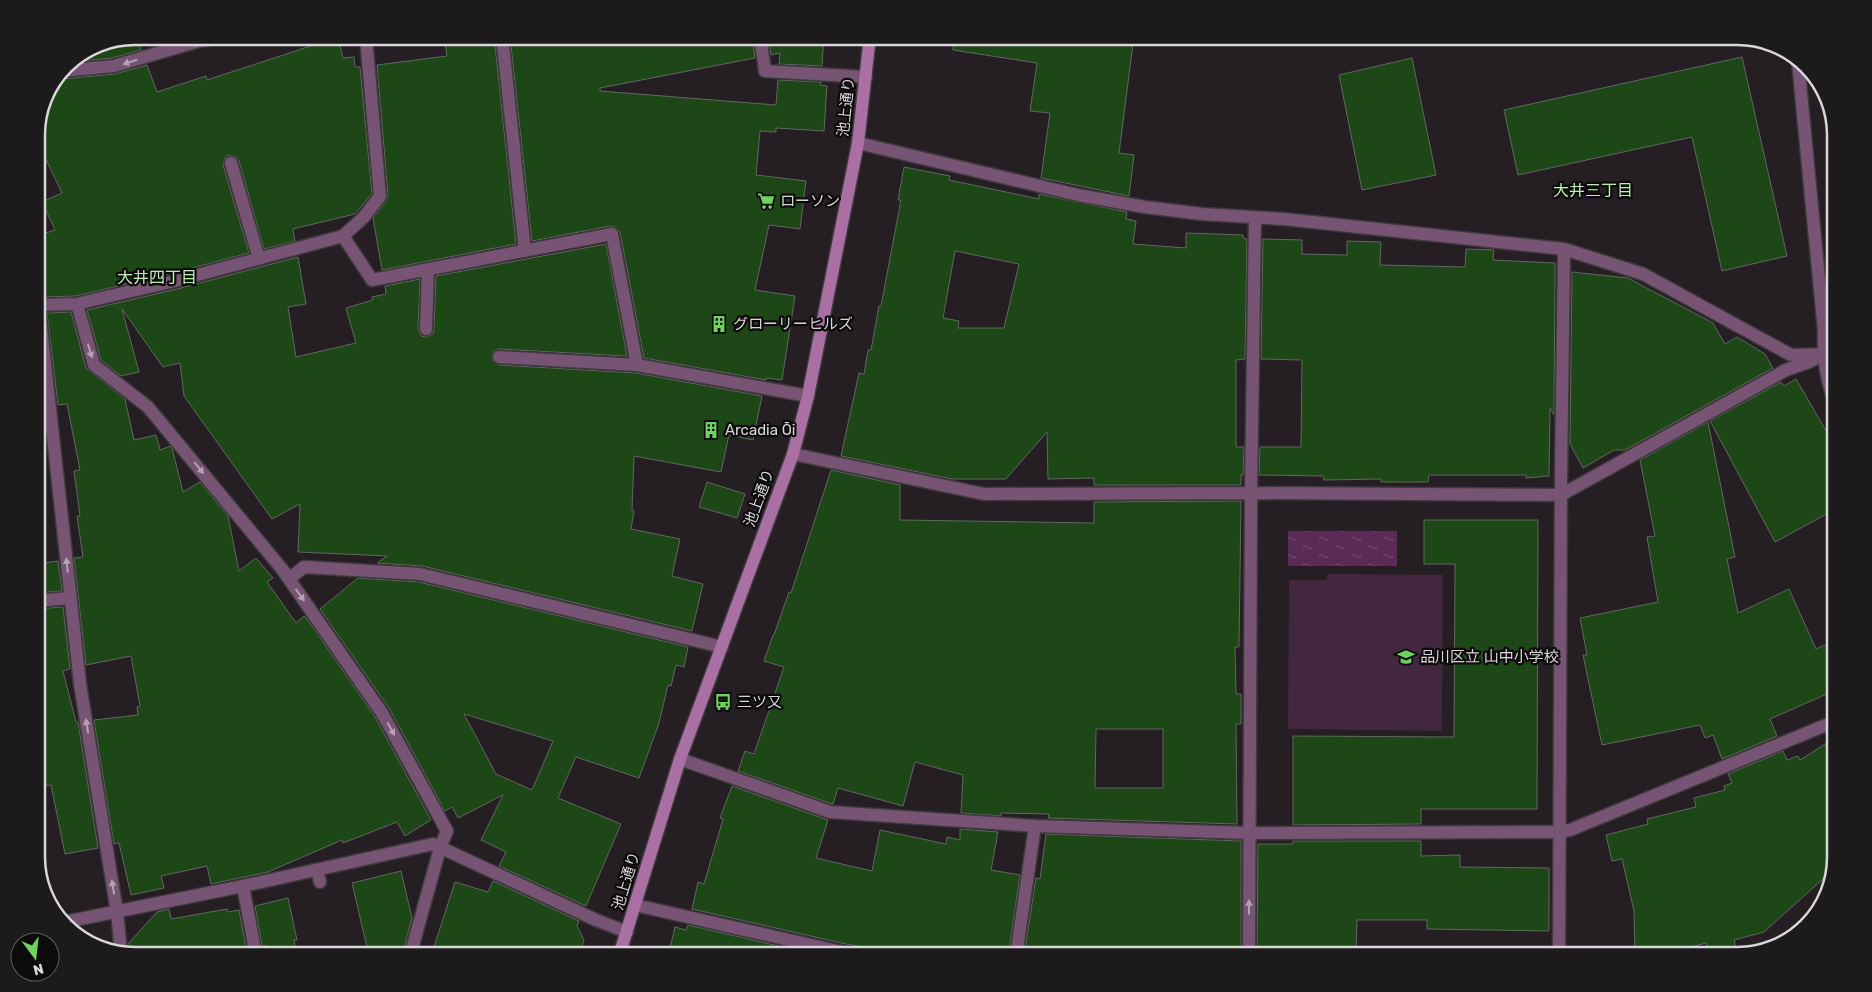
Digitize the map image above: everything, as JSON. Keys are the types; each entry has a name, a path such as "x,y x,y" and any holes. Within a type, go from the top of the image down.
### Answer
{"main road":[{"name":"池上通り","path":"622,947 680,759 792,454 808,396 858,144 869,45"}],"street":[{"path":"72,70 114,66 185,45"},
{"path":"45,304 77,304 175,282 343,236 364,217 380,196 368,45"},
{"path":"503,45 525,251"},
{"path":"761,45 765,70 866,77"},
{"path":"1799,70 1824,331 1827,342"},
{"path":"858,144 1078,195 1144,207 1202,214 1284,219 1564,248 1643,274 1791,355 1827,354"},
{"path":"231,162 259,259"},
{"path":"1249,947 1251,492 1255,218"},
{"path":"343,236 372,280 612,234 637,365"},
{"path":"1559,947 1558,832 1564,248"},
{"path":"426,329 428,270"},
{"path":"77,304 94,365 148,407 288,579 382,713 447,831 440,848 412,947"},
{"path":"792,454 984,494 1251,492 1561,495 1786,370 1827,355"},
{"path":"499,357 637,365 808,396"},
{"path":"45,399 80,684 117,912 120,945"},
{"path":"288,579 304,567 420,574 722,647"},
{"path":"45,600 70,598"},
{"path":"680,759 830,812 1035,826 1249,832 1558,832 1570,830 1827,725"},
{"path":"1017,947 1035,826"},
{"path":"72,921 243,886 319,876 433,844 596,920 627,932"},
{"path":"243,886 254,947"},
{"path":"635,905 820,947"}],"shaded area":[{"path":"1327,574 1443,575 1442,731 1288,729 1289,580 1327,580"}],"water":[{"path":"1288,531 1397,531 1397,566 1288,566"}],"building":[{"path":"139,45 141,50 112,58 84,61 112,48"},
{"path":"314,45 340,45 343,58 354,57 355,67 360,67 372,194 355,214 293,229 295,241 264,249 239,161 236,157 229,155 225,158 223,165 249,253 76,296 45,297 45,233 55,230 45,208 45,201 62,193 45,157 45,129 50,106 60,85 65,79 115,74 147,65 157,92 206,76 207,80"},
{"path":"445,45 495,45 516,244 382,270 373,218 386,201 388,195 377,65 447,56"},
{"path":"511,45 753,45 755,58 600,88 600,91 776,105 778,80 821,82 820,85 827,86 824,131 776,128 776,132 760,131 756,175 806,181 800,229 769,225 755,290 795,296 782,380 766,378 766,380 644,358 620,232 615,227 610,226 532,241"},
{"path":"769,45 823,45 822,66 779,64 780,53 771,55"},
{"path":"953,45 1133,45 1119,153 1134,155 1129,196 1041,178 1050,113 1030,111 1037,63 953,50"},
{"path":"1742,57 1787,256 1722,271 1692,137 1518,175 1504,110"},
{"path":"1412,58 1436,175 1362,190 1339,75"},
{"path":"904,167 950,176 949,180 1039,199 1039,194 1127,212 1126,219 1136,221 1133,244 1186,248 1186,233 1243,235 1243,238 1247,239 1245,359 1236,360 1236,447 1244,447 1241,485 1094,485 1094,478 1048,479 1047,432 1006,479 952,479 841,456 859,373 864,374 868,350 871,350 879,306 881,306 901,200 898,200","holes":["955,251 1019,264 1004,328 958,328 959,321 943,318"]},
{"path":"1263,239 1302,240 1302,254 1347,255 1347,241 1381,242 1380,265 1465,267 1466,249 1494,250 1493,260 1555,263 1554,415 1550,408 1549,476 1526,478 1526,475 1429,475 1428,482 1381,482 1381,479 1324,480 1323,476 1259,475 1260,447 1301,447 1302,360 1261,359"},
{"path":"606,244 627,356 499,349 493,352 492,360 499,365 636,373 762,396 753,440 729,435 721,472 634,456 632,510 634,511 631,529 680,539 672,576 703,584 692,631 422,566 377,563 387,556 298,552 300,504 272,519 184,396 180,363 163,367 122,309 139,372 121,376 101,360 87,310 177,289 298,257 306,304 288,307 296,357 356,343 346,308 373,300 372,297 386,294 385,286 420,279 418,329 421,336 426,337 433,334 434,329 436,276"},
{"path":"1572,272 1628,278 1713,323 1725,344 1737,337 1765,354 1773,368 1625,450 1614,450 1583,468 1570,444"},
{"path":"71,312 86,368 125,399 134,440 156,435 160,450 170,446 183,492 200,482 228,516 239,571 256,558 273,578 267,582 296,623 304,616 307,619 375,717 431,820 405,836 397,822 343,843 342,840 268,872 211,884 207,866 161,876 164,888 131,895 119,843 114,844 94,720 138,715 137,707 140,706 131,656 86,665 74,558 83,557 77,516 80,516 74,471 80,470 67,404 58,405 47,313"},
{"path":"1796,379 1827,432 1827,514 1775,542 1710,421 1781,382 1784,386"},
{"path":"1708,422 1735,557 1727,559 1738,613 1789,589 1816,649 1827,644 1827,694 1770,719 1777,736 1722,759 1713,735 1705,738 1700,725 1602,745 1583,655 1587,655 1580,618 1658,602 1647,537 1655,536 1640,460"},
{"path":"831,470 900,485 900,520 1094,523 1094,502 1241,501 1239,647 1235,647 1236,694 1241,694 1241,724 1236,724 1237,824 1048,818 1049,814 1001,813 1001,816 961,813 963,775 915,762 903,806 838,788 832,804 738,771 745,751 754,754 784,667 764,661 789,592 791,593","holes":["1096,729 1163,729 1163,788 1095,788"]},
{"path":"707,482 745,494 737,518 699,507"},
{"path":"1424,520 1538,520 1537,809 1421,809 1421,824 1293,825 1293,736 1454,737 1455,564 1424,564"},
{"path":"58,561 62,591 45,592 45,563"},
{"path":"358,578 419,582 688,647 684,667 676,665 671,686 668,685 659,723 639,778 576,757 558,798 621,824 586,906 499,866 506,852 481,840 503,795 458,818 452,807 445,811 389,708 320,609","holes":["464,714 553,741 532,790 496,774"]},
{"path":"63,607 70,669 63,671 76,722 78,722 98,848 65,854 51,785 45,786 45,608"},
{"path":"1827,743 1827,857 1824,878 1764,932 1734,940 1736,947 1707,947 1706,943 1691,947 1635,947 1634,911 1622,859 1612,861 1606,835 1648,824 1647,819 1696,807 1694,798 1725,790 1724,786 1732,783 1728,774 1783,751 1787,760 1798,756 1800,760"},
{"path":"732,786 828,820 816,858 872,871 880,830 946,844 947,837 960,840 960,829 998,832 991,870 1020,875 1009,947 863,947 692,909 698,882 704,884 723,819 720,818"},
{"path":"1046,834 1241,841 1241,947 1025,947 1036,878 1040,879"},
{"path":"1293,841 1421,841 1421,856 1460,855 1460,867 1549,868 1549,931 1427,929 1427,920 1357,920 1356,947 1257,947 1258,844 1293,844"},
{"path":"401,871 412,918 404,947 367,947 352,883"},
{"path":"493,881 579,921 577,926 584,940 582,947 434,947 455,882 488,892"},
{"path":"288,898 297,940 294,940 295,947 262,946 255,906"},
{"path":"169,909 171,919 227,909 228,912 239,910 246,947 128,947 128,944 157,912"},
{"path":"688,925 783,947 670,947 675,927 686,930"}],"place":[{"name":"ローソン","path":"766,201"},
{"name":"グローリーヒルズ","path":"719,324"},
{"name":"Arcadia Ōi","path":"711,430"},
{"name":"品川区立 山中小学校","path":"1406,657"},
{"name":"三ツ又","path":"723,702"}],"district":[{"name":"大井三丁目","path":"1593,190"},
{"name":"大井四丁目","path":"157,277"}]}
